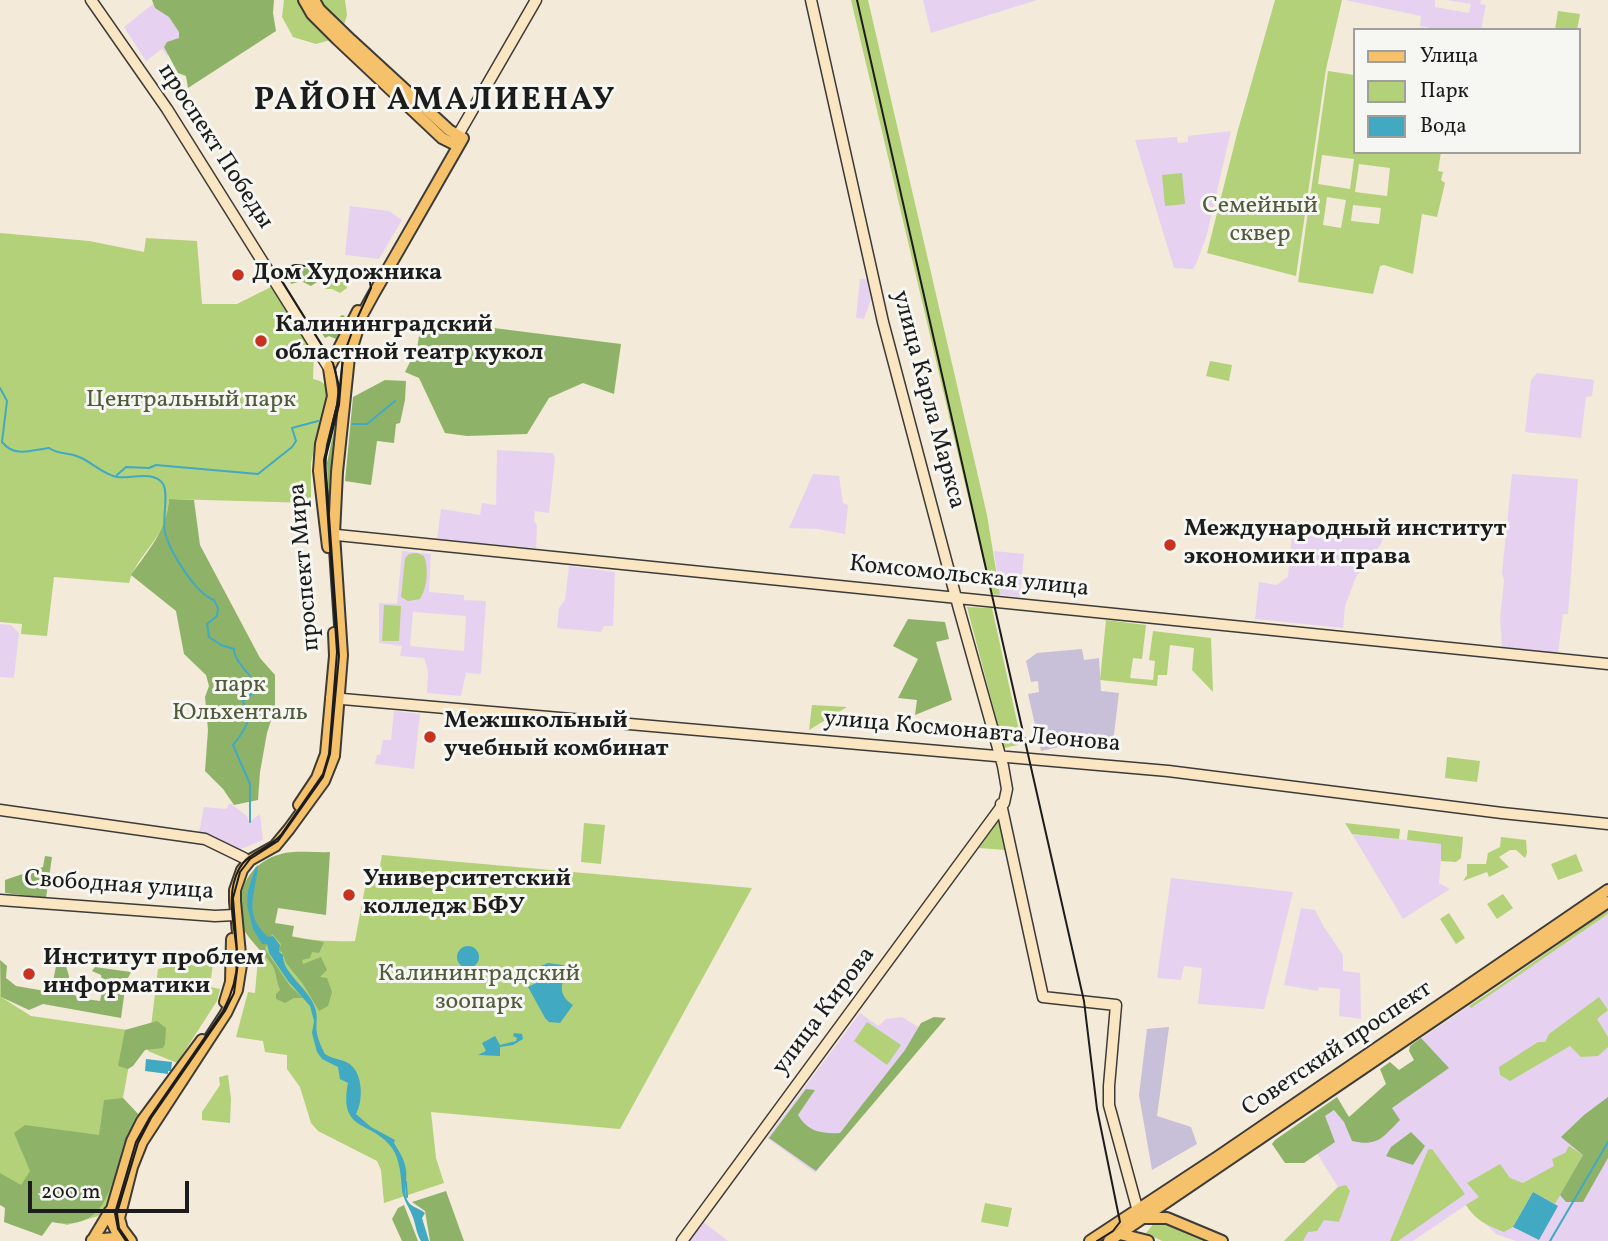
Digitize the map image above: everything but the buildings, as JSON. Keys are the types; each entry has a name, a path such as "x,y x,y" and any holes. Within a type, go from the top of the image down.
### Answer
{"main road":[{"name":"проспект Победы","path":"91,0 167,109 329,368"},
{"path":"304,0 312,14 442,138 459,139"},
{"path":"314,0 351,40 459,139"},
{"name":"проспект Мира","path":"330,534 349,357 362,315 538,0"},
{"name":"улица Карла Маркса","path":"806,0 877,316 999,757 1004,787 1000,807 1043,997 1116,1005 1109,1105 1139,1215"},
{"name":"улица Карла Маркса","path":"811,0 883,322 954,598"},
{"name":"проспект Мира","path":"248,858 273,844 316,794 329,771 337,741 335,699 342,656 319,457 333,402 334,388 329,368 375,279 459,139"},
{"path":"329,368 341,368 349,357"},
{"name":"Комсомольская улица","path":"330,534 1608,664"},
{"name":"улица Космонавта Леонова","path":"335,699 1168,771 1608,824"},
{"name":"улица Кирова","path":"682,1241 1000,807"},
{"path":"0,810 205,839 248,858 235,890 232,915 241,965 237,990 230,1007 142,1142 112,1222 97,1240"},
{"name":"Советский проспект","path":"1109,1241 1139,1215 1608,890"},
{"name":"Свободная улица","path":"0,900 232,915"},
{"name":"Советский проспект","path":"1090,1241 1169,1198 1608,902"},
{"path":"1169,1198 1168,1210 1172,1220"},
{"path":"116,1211 125,1240"},
{"path":"97,1240 116,1211"},
{"path":"1148,1241 1143,1235 1139,1215 1172,1220 1222,1241"},
{"path":"112,1222 125,1240"},
{"path":"1120,1234 1148,1241"},
{"path":"97,1240 125,1240"}],"shaded area":[{"path":"158,0 187,37 167,56 162,49 146,61 124,27"},
{"path":"923,0 1037,0 931,33"},
{"path":"1345,0 1435,0 1435,7 1469,13 1471,4 1447,0 1481,0 1480,4 1486,5 1481,28 1430,28 1420,26 1421,16"},
{"path":"1231,131 1207,234 1197,262 1193,269 1174,268 1135,140 1177,137 1178,143 1188,142 1188,136"},
{"path":"350,206 389,211 402,220 379,259 345,255"},
{"path":"860,279 868,279 871,299 864,319 856,318"},
{"path":"1537,373 1594,380 1592,396 1586,397 1581,438 1525,432 1531,380"},
{"path":"497,450 553,453 555,458 549,513 535,511 536,548 437,539 441,509 480,515 482,503 496,505"},
{"path":"813,474 839,476 843,503 848,505 845,534 789,528"},
{"path":"1512,474 1578,479 1568,614 1563,614 1558,653 1502,647 1502,573"},
{"path":"1293,521 1385,532 1381,544 1356,577 1345,606 1343,628 1255,619 1259,582 1276,585 1288,577"},
{"path":"402,551 431,554 429,592 464,595 464,600 486,601 481,674 466,673 461,696 427,693 428,670 424,658 400,656 402,646 379,643 379,603 397,604","holes":["413,612 466,616 464,651 410,646"]},
{"path":"994,551 1024,554 1020,597 1000,595"},
{"path":"569,566 615,572 613,626 604,626 601,632 557,628 559,608 565,600"},
{"path":"0,624 11,625 19,633 14,678 0,677"},
{"path":"1082,649 1084,660 1099,658 1101,691 1119,693 1112,751 1063,746 1041,751 1028,694 1039,692 1038,681 1031,682 1026,661 1037,653"},
{"path":"394,711 420,714 414,769 375,764 383,740 391,740"},
{"path":"230,803 247,816 249,822 260,814 263,840 241,849 199,833 204,807 226,809"},
{"path":"1352,834 1442,844 1439,883 1450,889 1403,919"},
{"path":"1171,878 1293,892 1264,1009 1198,1004 1202,968 1184,966 1181,980 1157,978"},
{"path":"1301,908 1315,910 1343,955 1343,971 1360,973 1361,1019 1339,1016 1340,989 1319,987 1318,991 1284,985"},
{"path":"1608,914 1608,1241 1516,1241 1496,1234 1466,1205 1413,1241 1284,1241 1338,1187 1300,1126 1336,1099 1349,1117 1424,1065 1410,1046"},
{"path":"860,1013 878,1026 886,1019 902,1017 930,1034 815,1173 767,1138"},
{"path":"1169,1027 1157,1116 1191,1127 1197,1144 1152,1170 1139,1095 1147,1029"},
{"path":"702,1221 728,1241 688,1241"}],"green space":[{"path":"152,0 274,0 276,31 188,88 186,76 178,73 164,47 167,42 179,38 179,32 169,17 155,8"},
{"path":"284,0 298,0 308,17 330,40 316,44 293,37 282,17"},
{"path":"317,0 345,0 347,15 343,28"},
{"path":"851,0 868,0 987,515 1000,595 991,594"},
{"name":"Семейный сквер","path":"1275,0 1342,0 1326,69 1296,276 1207,253"},
{"path":"1558,11 1580,14 1577,28 1555,28"},
{"path":"1328,71 1352,75 1352,154 1441,154 1438,171 1443,172 1441,180 1445,183 1437,217 1422,214 1413,274 1380,266 1373,294 1298,282","holes":["1322,155 1354,159 1350,189 1318,184","1359,164 1390,168 1387,196 1355,192","1327,197 1346,200 1341,228 1323,225","1353,205 1381,208 1379,224 1351,221"]},
{"path":"1182,173 1185,204 1165,206 1162,175"},
{"name":"Центральный парк","path":"0,233 89,241 144,252 146,238 197,241 202,304 237,304 271,287 309,346 302,352 308,359 314,354 313,379 326,385 326,397 311,463 311,503 169,499 163,525 133,572 129,583 54,577 47,636 21,634 22,624 0,622"},
{"path":"297,268 319,269 317,282 311,286 301,281 291,284 289,276 291,271"},
{"path":"326,271 344,272 347,288 340,293 326,289 322,285"},
{"path":"342,315 345,316 338,324 343,327 336,339 329,336 325,338 316,324 333,322"},
{"path":"422,319 621,344 614,394 583,383 549,398 527,434 467,436 445,433 419,378 405,372 417,348"},
{"path":"1210,361 1232,365 1229,381 1206,376"},
{"path":"385,380 406,381 405,400 400,423 396,424 394,443 377,441 371,485 345,481 353,397"},
{"path":"339,407 330,497 328,497 327,463"},
{"name":"парк Юльхенталь","path":"169,499 194,500 200,545 260,658 275,675 275,708 267,733 258,800 234,805 205,771 208,730 205,697 209,686 206,675 184,654 176,611 131,575 161,530"},
{"path":"409,554 424,556 426,561 426,584 420,599 408,601 401,597 405,558"},
{"path":"384,605 401,606 399,641 382,641"},
{"path":"967,607 992,608 1022,744 1004,748"},
{"path":"908,619 945,622 949,639 936,642 952,700 915,715 917,700 898,698 918,659 893,646"},
{"path":"1106,620 1146,625 1142,659 1133,658 1130,678 1153,680 1155,661 1149,660 1153,631 1211,638 1213,692 1192,670 1194,648 1170,645 1167,675 1158,675 1157,686 1100,680"},
{"path":"812,705 847,707 809,730"},
{"path":"1447,757 1480,761 1477,782 1445,778"},
{"path":"584,823 605,825 601,864 581,862"},
{"path":"997,823 1000,823 1005,850 979,848"},
{"path":"1345,823 1400,829 1399,839 1352,834"},
{"path":"1408,830 1463,837 1461,858 1456,862 1441,861 1441,844 1407,840"},
{"path":"1501,837 1526,840 1525,858 1516,850 1510,850 1499,857 1509,867 1489,877 1487,872 1463,881 1467,875 1467,864 1486,864 1488,853 1500,847"},
{"path":"292,852 330,852 326,915 278,908 275,923 294,926 292,937 324,942 319,953 312,952 310,958 302,960 303,964 321,957 327,970 320,977 327,978 332,992 328,1006 319,1011 303,984 286,963 279,951 281,944 272,934 265,949 290,986 303,998 294,998 285,1003 276,999 280,990 275,971 242,926 240,900 250,874 271,857"},
{"path":"1576,854 1583,871 1558,880 1551,864"},
{"name":"Калининградский зоопарк","path":"382,855 752,888 620,1129 431,1112 436,1158 444,1183 384,1203 381,1170 377,1161 318,1131 311,1123 300,1087 287,1069 287,1055 265,1052 263,1041 236,1037 248,992 255,993 258,958 271,930 312,940 355,941 366,882 377,883"},
{"path":"45,856 52,857 46,898 5,893 5,880 43,867"},
{"path":"1503,894 1513,908 1497,919 1487,904"},
{"path":"1608,910 1608,914 1471,1008 1469,1006 1504,982"},
{"path":"1449,913 1465,938 1456,944 1440,919"},
{"path":"0,960 1,997 31,1016 135,1031 123,1098 139,1115 126,1143 107,1208 102,1215 67,1225 0,1202"},
{"path":"0,960 7,966 6,978 16,986 51,992 56,966 66,966 69,976 68,989 78,998 100,1001 103,986 101,975 92,971 95,967 131,972 126,982 121,1018 43,1004 29,1010 1,997"},
{"path":"191,962 213,963 210,987 220,989 217,1001 177,1063 148,1051 158,969"},
{"path":"1599,997 1608,1010 1597,1019 1608,1037 1608,1047 1598,1056 1581,1057 1570,1046 1510,1081 1500,1075 1499,1067 1538,1042 1545,1042 1549,1034"},
{"path":"934,1017 946,1018 816,1171 769,1138 806,1089 815,1090 798,1115 806,1125 815,1130 840,1133 905,1050 921,1023"},
{"path":"157,1021 166,1028 163,1048 145,1050 128,1069 118,1066 125,1030"},
{"path":"867,1022 901,1045 887,1065 854,1041"},
{"path":"1421,1038 1449,1068 1392,1108 1400,1120 1384,1136 1368,1143 1352,1141 1344,1122 1334,1110 1325,1116 1335,1142 1304,1163 1285,1163 1272,1144 1275,1140 1337,1097 1349,1117 1386,1084 1380,1069 1390,1062 1399,1070 1414,1060 1409,1051 1410,1046"},
{"path":"228,1075 230,1123 202,1120 202,1112 220,1085 219,1077"},
{"path":"1608,1097 1608,1158 1583,1202 1566,1202 1560,1195 1583,1155 1561,1137"},
{"path":"123,1098 139,1115 136,1116 126,1138 105,1201 96,1212 85,1220 71,1223 52,1222 42,1236 4,1222 5,1208 0,1205 0,1173 21,1185 30,1171 14,1133 25,1125 99,1135 104,1100"},
{"path":"1411,1132 1425,1146 1413,1165 1386,1156 1391,1147"},
{"path":"1569,1146 1583,1155 1555,1204 1533,1192 1513,1227 1504,1232 1482,1222 1466,1205 1479,1197 1467,1183 1500,1164 1510,1178 1523,1183 1554,1166 1552,1159 1565,1153"},
{"path":"1432,1149 1465,1194 1398,1241 1390,1241 1428,1150"},
{"path":"1346,1185 1350,1191 1339,1222 1324,1220 1317,1231 1308,1232 1303,1241 1284,1241 1338,1187"},
{"path":"446,1191 464,1241 430,1241 425,1211 412,1202"},
{"path":"985,1203 1012,1208 1008,1227 981,1222"},
{"path":"404,1205 418,1241 402,1241 392,1219 398,1208"},
{"path":"1155,1222 1172,1222 1214,1241 1162,1241 1146,1233"}],"water":[{"path":"258,865 252,903 255,920 268,937 273,936 280,945 279,952 283,955 286,967 312,1001 317,1014 318,1036 325,1054 346,1062 356,1071 361,1093 356,1114 371,1127 395,1140 405,1166 407,1200 425,1213 422,1218 429,1241 421,1241 418,1235 403,1193 395,1152 384,1139 352,1118 346,1099 348,1083 340,1079 338,1067 322,1059 317,1052 310,1006 288,981 269,953 267,944 262,944 253,929 247,905 248,891"},
{"path":"468,946 476,949 479,957 476,965 468,968 460,965 457,957 460,949"},
{"path":"548,963 563,965 568,969 562,988 564,997 573,1005 560,1023 549,1022 545,1018 528,987 536,983 538,967"},
{"path":"514,1033 522,1034 523,1039 513,1045 500,1047 500,1056 478,1055 486,1051 482,1043 495,1036 500,1045 516,1041"},
{"path":"146,1059 172,1062 171,1071 168,1071 168,1074 145,1071"},
{"path":"1533,1192 1558,1206 1539,1240 1513,1227"}],"waterway":[{"path":"0,388 7,401 2,442 12,450 24,452 49,448 56,452 72,454 117,477 148,476 163,484 164,527 168,540 192,581 199,590 214,600 218,608 217,616 207,624 209,637 234,649 239,662 255,684 252,694 243,701 249,718 233,745 250,784 250,822"},
{"path":"352,424 367,424 395,401"},
{"path":"117,475 126,467 149,468 156,465 258,474 292,447 296,441 292,428 318,421"},
{"path":"1550,1241 1608,1142"},
{"path":"406,1182 407,1197"}],"tram line":[{"path":"857,0 1084,1001 1097,1109 1120,1222 1113,1231 1097,1241"},
{"path":"126,1241 118,1229 115,1213 136,1142 150,1117 223,1011 232,991 237,961 232,889 239,869 248,858 281,835 323,774 329,754 337,652 324,460 339,386 333,363 282,281 288,267 295,265 360,271 369,276 371,288 343,357 339,405 325,460 339,656 330,754 323,777 278,841 250,859 240,872 233,898 238,963 234,993 225,1011 151,1118 138,1143 117,1213 119,1228 128,1241"}],"place":[{"name":"Дом Художника","path":"238,275"},
{"name":"Калининградский областной театр кукол","path":"261,341"},
{"name":"Международный институт экономики и права","path":"1170,545"},
{"name":"Межшкольный учебный комбинат","path":"430,737"},
{"name":"Университетский колледж БФУ","path":"349,895"},
{"name":"Институт проблем информатики","path":"29,974"}],"district":[{"name":"РАЙОН АМАЛИЕНАУ","path":"435,103"}]}
